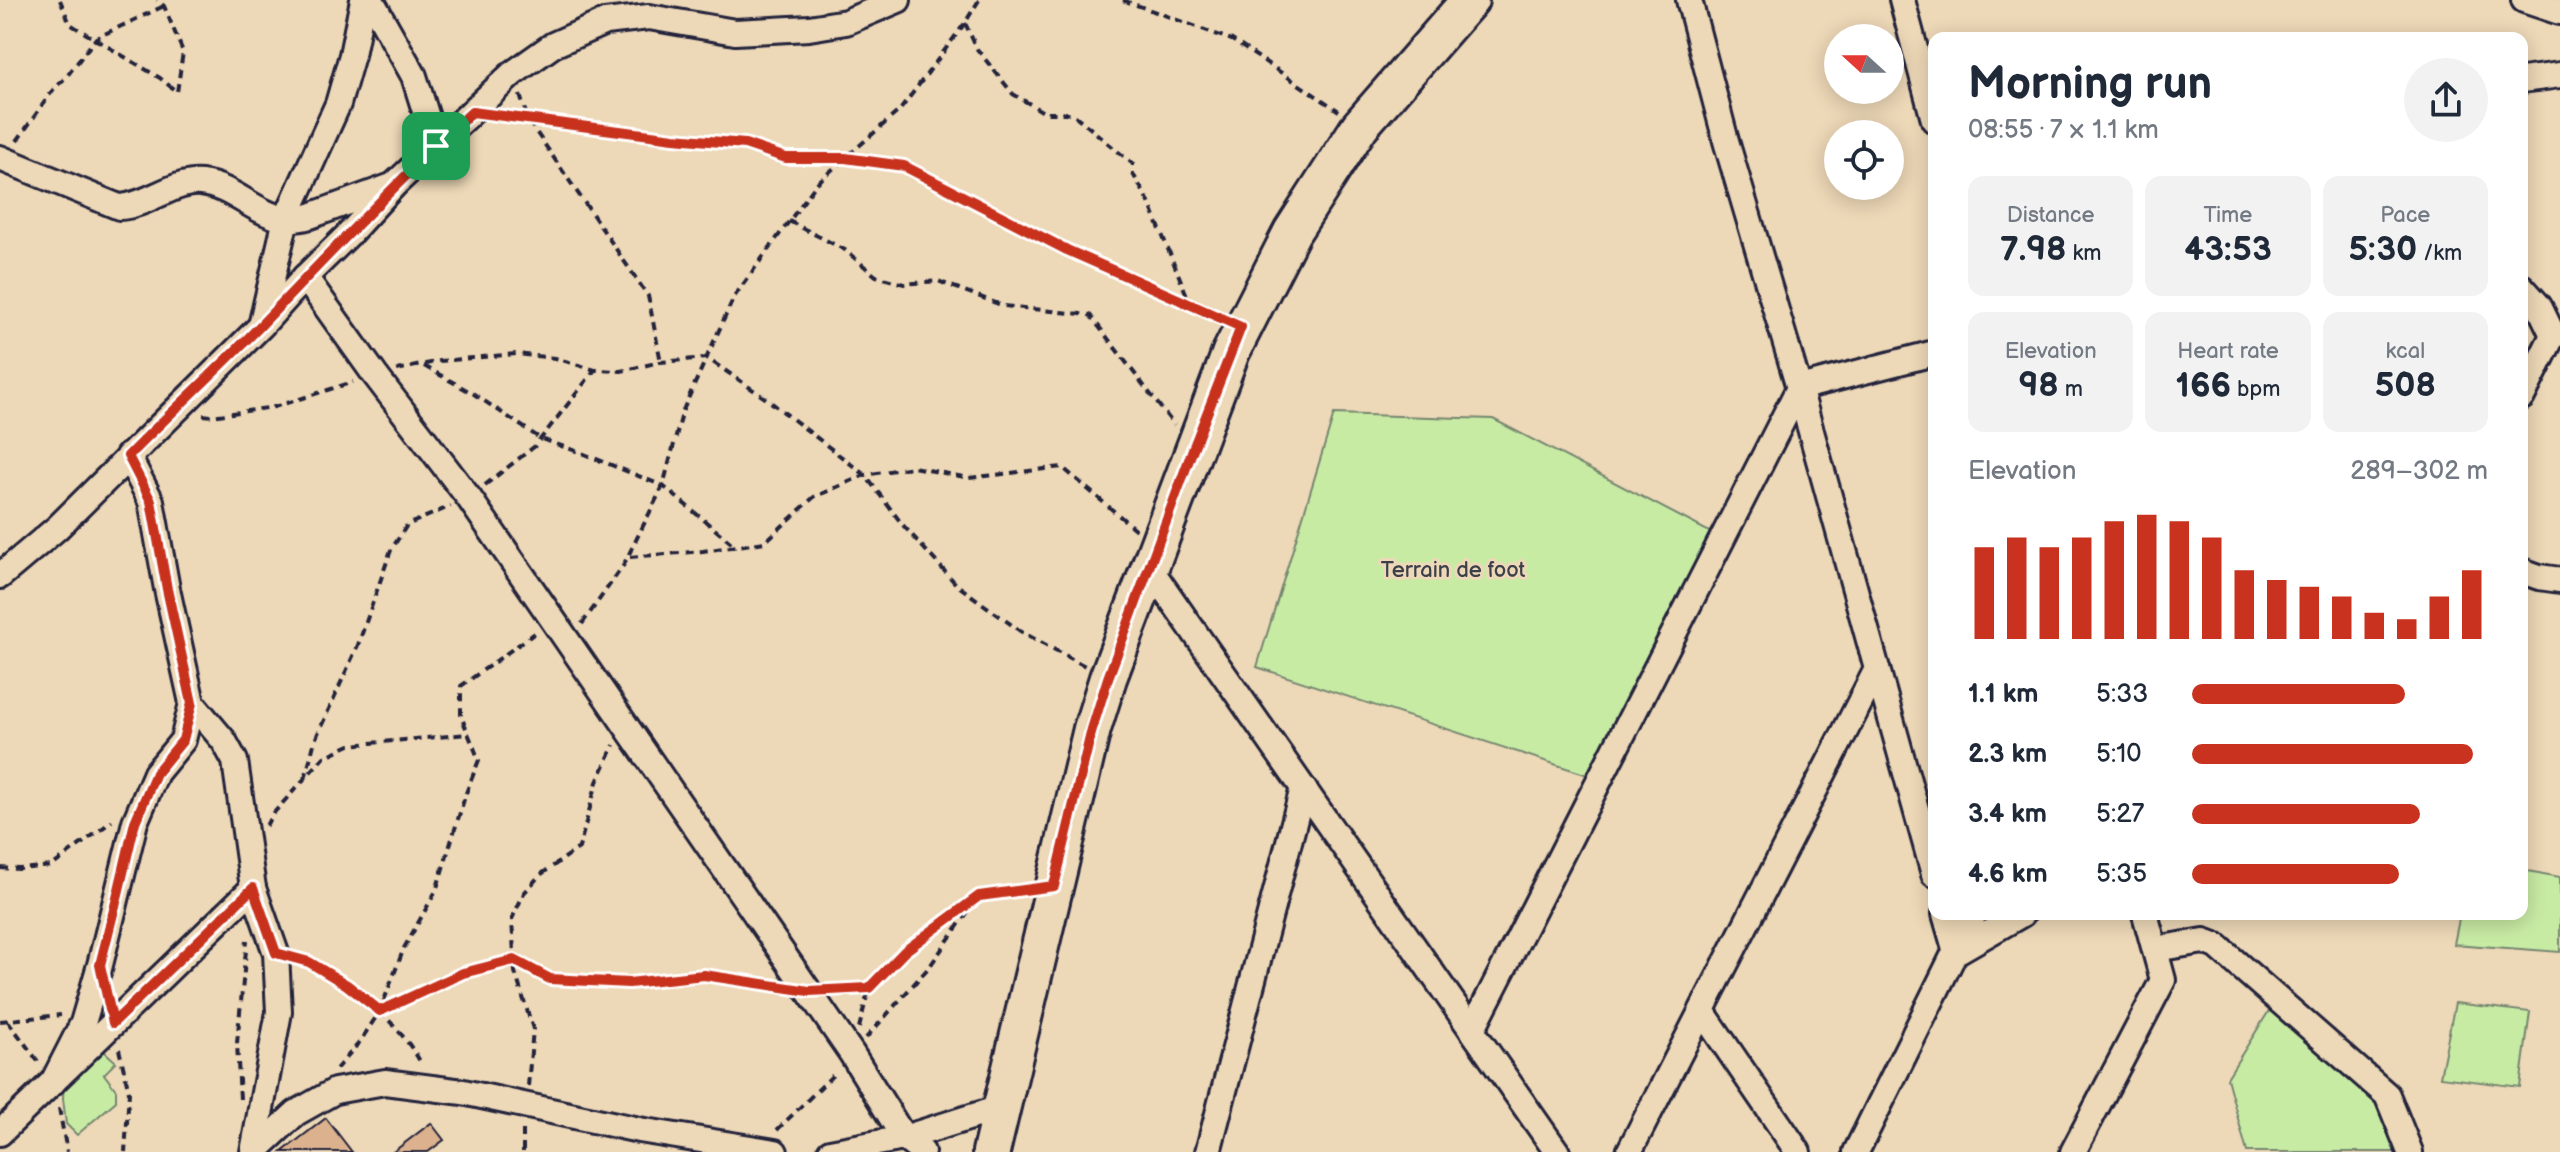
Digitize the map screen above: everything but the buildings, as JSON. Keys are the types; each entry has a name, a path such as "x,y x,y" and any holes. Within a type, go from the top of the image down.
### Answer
{"main road":[{"path":"991,1152 1092,729 1108,678 1241,327 1292,232 1360,126 1470,0"}],"street":[{"path":"262,325 286,219 338,104 363,0"},
{"path":"371,0 414,76 436,146"},
{"path":"0,576 57,528 262,325 395,184 512,74 553,45 605,22 649,17 735,32 809,28 846,22 898,0"},
{"path":"1689,0 1726,141 1799,388 1928,852"},
{"path":"1902,0 1928,98"},
{"path":"2524,0 2560,12"},
{"path":"2528,79 2560,75"},
{"path":"2,159 119,207 132,207 196,182 215,185 286,219 310,216 395,184"},
{"path":"305,277 469,498 913,1145"},
{"path":"2528,294 2539,306 2553,335 2528,385"},
{"path":"1472,1030 1799,388 1928,355"},
{"path":"53,1082 83,1023 135,822 156,773 183,740 192,703 151,501 128,456"},
{"path":"1153,557 1303,788 1557,1152"},
{"path":"2528,573 2560,580"},
{"path":"1629,1152 1877,669"},
{"path":"192,703 224,741 235,761 253,888 276,953 279,1012 253,1152"},
{"path":"1208,1152 1303,788"},
{"path":"0,1133 253,888"},
{"path":"1947,920 1956,952"},
{"path":"1856,1152 1971,920"},
{"path":"1956,952 2012,920"},
{"path":"2073,1152 2163,980 2147,920"},
{"path":"2155,949 2204,941 2217,946 2387,1095 2410,1152"},
{"path":"1702,1011 1798,1152"},
{"path":"253,1152 296,1113 335,1091 385,1082 433,1088 639,1130 775,1152"},
{"path":"830,1152 913,1145 1003,1107"}],"path":[{"path":"60,0 70,24 160,78 177,92 183,52 164,6 157,0"},
{"path":"568,643 628,557 663,486 683,410 734,297 817,183 900,110 979,0"},
{"path":"1123,0 1232,40 1360,126"},
{"path":"2,159 96,38 164,6"},
{"path":"965,23 977,49 1013,94 1045,113 1072,113 1133,164 1133,174 1148,200 1190,305"},
{"path":"512,74 528,120 648,296 661,362"},
{"path":"472,112 745,144 786,158 845,158 904,166 1067,250 1241,327"},
{"path":"789,221 845,250 876,276 904,284 938,281 1004,306 1090,315 1193,449"},
{"path":"173,411 212,416 274,407 375,375 440,361 516,354 555,358 595,370 621,371 661,362 707,358 768,400 865,475 902,524 957,585 1020,631 1108,678"},
{"path":"422,365 474,394 541,439 663,486 735,546"},
{"path":"305,779 315,740 358,645 391,550 407,525 469,498 535,446 595,370"},
{"path":"628,557 765,542 814,497 865,475 913,467 969,478 1062,467 1153,557"},
{"path":"328,1078 359,1043 380,1011 404,948 436,891 479,760 461,716 461,686 553,620"},
{"path":"523,1152 521,1136 527,1106 533,1029 515,972 512,919 524,893 540,875 579,848 597,782 624,724"},
{"path":"250,855 271,816 324,757 350,745 469,734"},
{"path":"0,868 52,866 146,796"},
{"path":"852,1054 869,988 905,951 979,896 1054,886"},
{"path":"242,1107 238,1092 237,1043 253,888"},
{"path":"749,1148 775,1132 852,1054 930,966 979,896"},
{"path":"276,953 309,962 347,985 380,1011 415,1053 433,1088"},
{"path":"380,1011 463,973 514,960 550,979 629,983 704,975 809,991 869,988"},
{"path":"0,1021 86,1013"},
{"path":"113,1023 129,1092 125,1152"}],"green space":[{"name":"Terrain de foot","path":"1334,414 1493,419 1723,539 1600,779 1257,667"},
{"path":"2528,871 2560,877 2560,952 2454,944 2459,920 2528,920"},
{"path":"2277,998 2387,1095 2401,1152 2247,1152 2227,1078"},
{"path":"2455,1003 2530,1012 2520,1087 2440,1077"},
{"path":"94,1042 116,1062 104,1074 116,1090 116,1101 77,1135 66,1124 63,1098 65,1070"}],"route":[{"path":"472,112 745,144 786,158 845,158 904,166 1067,250 1241,327 1108,678 1092,729 1054,886 979,896 905,951 869,988 809,991 704,975 629,983 550,979 514,960 463,973 380,1011 347,985 309,962 276,953 253,888 113,1023 100,965 135,822 156,773 183,740 192,703 151,501 128,456 262,325 395,184 436,146 472,112"}]}
